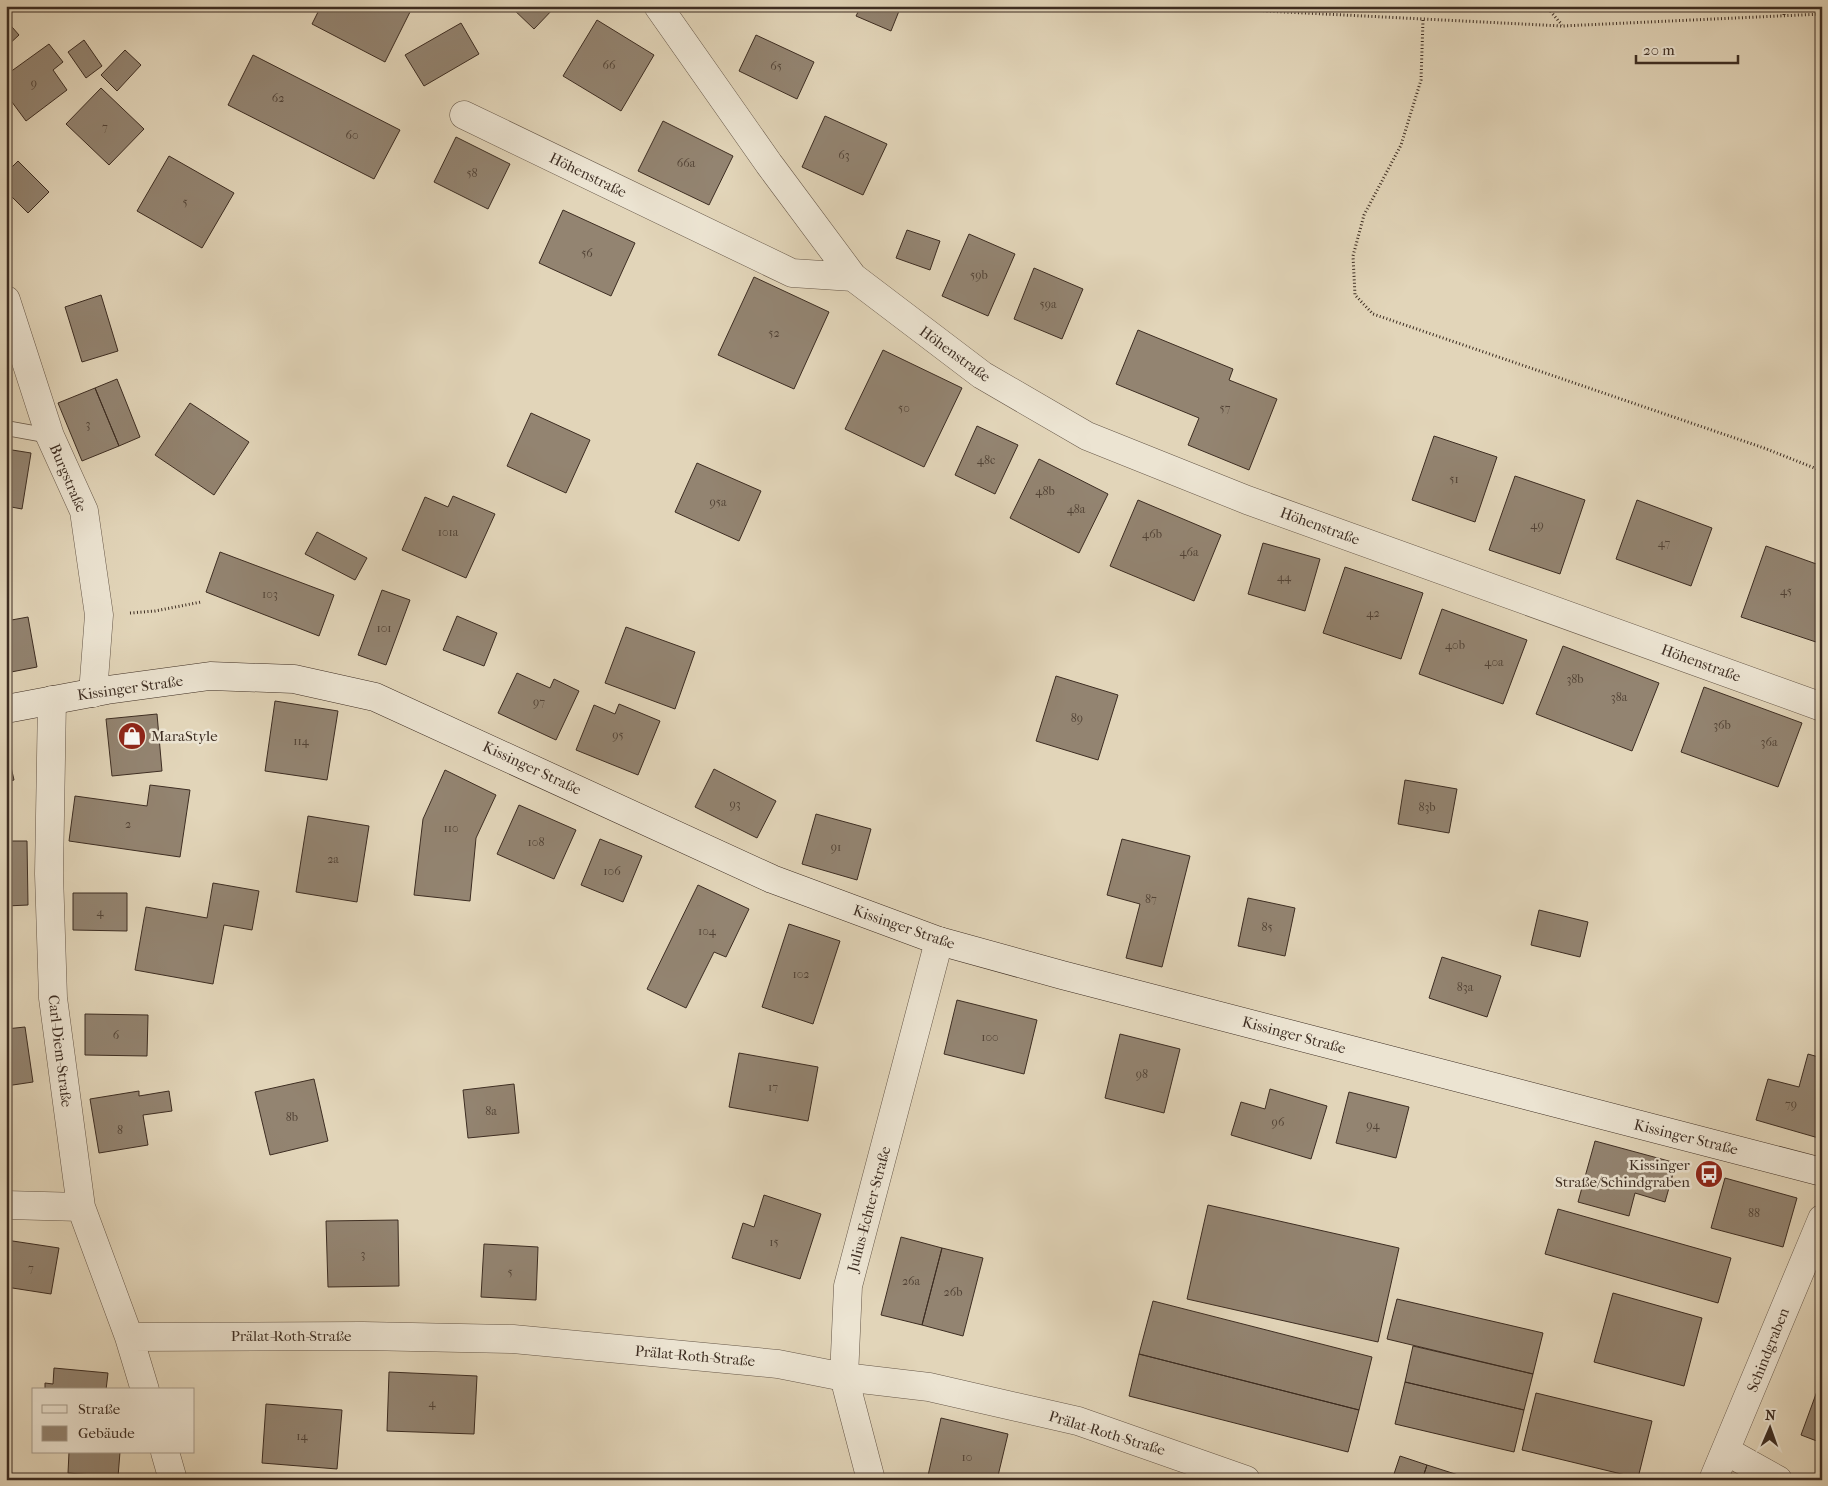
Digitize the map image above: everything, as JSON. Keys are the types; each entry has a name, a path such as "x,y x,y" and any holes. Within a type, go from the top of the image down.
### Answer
{"street":[{"name":"Höhenstraße","path":"658,6 852,277 982,375 1087,436 1247,500 1822,707"},
{"name":"Höhenstraße","path":"464,115 792,273 852,277"},
{"name":"Burgstraße","path":"6,300 50,436 84,511 99,615 93,693"},
{"name":"Kissinger Straße","path":"6,709 93,693 210,676 294,679 375,697 772,879 939,941 1062,975 1822,1172"},
{"name":"Carl-Diem-Straße","path":"52,700 49,874 53,998 81,1207 129,1337 144,1388"},
{"name":"Julius-Echter-Straße","path":"871,1480 844,1377 848,1286 939,941"},
{"path":"6,1205 81,1207"},
{"name":"Schindgraben","path":"1713,1480 1822,1219"},
{"name":"Prälat-Roth-Straße","path":"129,1337 363,1336 513,1339 778,1364 844,1377 929,1387 1078,1421 1246,1480"},
{"path":"1726,1451 1778,1480"},
{"path":"166,1454 174,1480"}],"lane":[{"path":"6,428 50,436"}],"path":[{"path":"1239,6 1265,11 1562,26 1822,14"},
{"path":"1546,6 1562,26"},
{"path":"1784,6 1784,15"},
{"path":"1423,20 1421,80 1401,145 1364,215 1354,256 1355,295 1373,314 1764,448 1822,471"},
{"path":"99,615 155,611 201,602"}],"building":[{"path":"321,6 413,6 385,62 312,24"},
{"path":"510,6 556,6 534,29"},
{"path":"861,6 901,6 891,31 856,16"},
{"path":"6,20 19,35 6,47"},
{"path":"597,20 654,55 621,111 563,76"},
{"path":"461,23 479,54 424,86 405,55"},
{"path":"756,35 814,62 797,99 739,71"},
{"path":"84,40 102,66 86,78 68,52"},
{"path":"49,44 63,62 53,70 67,90 26,121 6,94 6,75"},
{"path":"125,50 141,65 117,91 101,75"},
{"path":"253,55 400,130 374,179 228,105"},
{"path":"101,88 144,129 109,165 66,124"},
{"path":"825,116 887,144 863,195 802,167"},
{"path":"663,121 733,156 709,205 638,171"},
{"path":"456,137 510,164 488,209 434,182"},
{"path":"169,156 234,193 202,248 137,211"},
{"path":"18,161 49,192 28,213 6,191 6,173"},
{"path":"563,210 635,243 611,296 539,263"},
{"path":"907,230 940,241 930,270 896,258"},
{"path":"969,234 1015,254 988,316 942,296"},
{"path":"1034,268 1083,289 1062,339 1014,319"},
{"path":"754,277 829,312 794,389 718,355"},
{"path":"101,295 118,351 82,362 65,307"},
{"path":"1138,330 1233,369 1229,380 1277,399 1249,470 1188,445 1199,418 1116,384"},
{"path":"883,350 962,388 924,467 845,429"},
{"path":"117,379 140,437 119,446 95,388"},
{"path":"95,388 119,446 82,461 58,403"},
{"path":"190,403 249,442 214,495 155,455"},
{"path":"531,413 590,440 566,493 507,466"},
{"path":"977,426 1018,445 995,494 955,475"},
{"path":"1434,436 1497,457 1475,522 1412,500"},
{"path":"6,449 31,453 22,509 6,506"},
{"path":"1039,459 1108,494 1079,553 1010,518"},
{"path":"697,463 761,491 739,541 675,512"},
{"path":"1515,476 1585,500 1560,574 1489,550"},
{"path":"453,496 495,514 466,578 402,550 425,497 448,507"},
{"path":"1138,500 1221,535 1194,601 1110,566"},
{"path":"1637,500 1712,528 1691,586 1616,559"},
{"path":"317,532 367,558 355,580 305,554"},
{"path":"1263,543 1320,559 1305,611 1248,594"},
{"path":"1766,546 1822,566 1822,644 1741,617"},
{"path":"220,552 334,595 319,636 206,592"},
{"path":"1345,567 1423,593 1401,659 1323,633"},
{"path":"382,590 410,600 386,665 358,655"},
{"path":"1442,609 1527,640 1503,704 1419,674"},
{"path":"457,616 497,633 484,666 443,650"},
{"path":"28,617 37,667 6,673 6,621"},
{"path":"626,627 695,652 675,709 605,683"},
{"path":"1563,646 1659,683 1632,751 1536,714"},
{"path":"517,673 550,688 554,679 579,691 556,740 498,713"},
{"path":"1056,676 1118,695 1098,760 1036,741"},
{"path":"1704,687 1802,723 1778,787 1681,752"},
{"path":"275,701 338,711 327,780 265,771"},
{"path":"619,704 660,721 638,775 576,750 594,705 615,714"},
{"path":"157,714 162,771 112,776 106,719"},
{"path":"6,745 14,780 6,782"},
{"path":"714,769 776,801 757,838 695,807"},
{"path":"445,770 496,795 476,838 470,901 414,895 423,819"},
{"path":"1405,780 1457,789 1449,833 1398,824"},
{"path":"150,785 190,790 180,857 69,841 75,796 147,806"},
{"path":"519,805 576,830 554,879 497,854"},
{"path":"816,814 871,829 857,880 802,864"},
{"path":"308,816 369,826 357,902 296,892"},
{"path":"600,839 642,856 623,902 581,885"},
{"path":"1122,839 1190,856 1162,967 1126,958 1140,904 1107,895"},
{"path":"6,841 27,841 28,905 6,906"},
{"path":"213,883 259,891 252,930 224,925 213,984 135,970 146,907 207,918"},
{"path":"698,885 749,909 726,957 714,952 686,1008 647,989"},
{"path":"73,893 127,893 127,931 73,930"},
{"path":"1248,898 1295,908 1285,956 1238,946"},
{"path":"1539,910 1588,922 1580,957 1531,945"},
{"path":"789,924 840,941 813,1024 762,1007"},
{"path":"1442,957 1501,976 1487,1017 1429,998"},
{"path":"957,1000 1037,1020 1024,1074 944,1054"},
{"path":"85,1014 148,1015 147,1056 85,1055"},
{"path":"25,1027 33,1082 6,1086 6,1029"},
{"path":"1120,1034 1180,1049 1164,1113 1105,1098"},
{"path":"739,1053 818,1067 808,1121 729,1107"},
{"path":"1808,1054 1822,1058 1822,1139 1756,1120 1768,1079 1799,1087"},
{"path":"314,1079 328,1141 270,1155 255,1092"},
{"path":"514,1084 519,1133 468,1138 463,1090"},
{"path":"1270,1089 1327,1106 1311,1159 1231,1135 1241,1102 1265,1109"},
{"path":"139,1091 139,1096 169,1091 172,1111 143,1115 148,1145 99,1153 90,1099"},
{"path":"1349,1092 1409,1107 1396,1158 1336,1143"},
{"path":"1595,1141 1676,1163 1665,1202 1635,1193 1629,1216 1578,1202"},
{"path":"1725,1178 1797,1198 1783,1247 1711,1228"},
{"path":"764,1195 821,1214 800,1279 732,1258 743,1223 754,1227"},
{"path":"1208,1205 1399,1248 1378,1342 1187,1299"},
{"path":"1558,1209 1731,1258 1718,1303 1545,1254"},
{"path":"398,1220 399,1286 328,1287 326,1221"},
{"path":"901,1237 942,1248 922,1325 881,1315"},
{"path":"6,1240 59,1248 51,1294 6,1287"},
{"path":"484,1244 538,1247 536,1300 481,1297"},
{"path":"942,1248 983,1258 963,1336 922,1325"},
{"path":"1613,1293 1702,1318 1684,1386 1594,1362"},
{"path":"1397,1299 1543,1333 1533,1374 1387,1339"},
{"path":"1153,1301 1372,1357 1359,1410 1139,1354"},
{"path":"1413,1346 1533,1374 1524,1410 1405,1382"},
{"path":"1139,1354 1359,1410 1348,1452 1129,1396"},
{"path":"54,1368 108,1373 106,1388 45,1388 45,1383 53,1384"},
{"path":"389,1372 477,1376 474,1434 387,1431"},
{"path":"1405,1382 1524,1410 1514,1452 1395,1424"},
{"path":"1820,1383 1822,1384 1822,1443 1801,1435"},
{"path":"1536,1393 1652,1421 1638,1478 1522,1450"},
{"path":"266,1404 342,1410 337,1469 262,1463"},
{"path":"941,1418 1008,1434 997,1480 927,1480"},
{"path":"69,1454 120,1454 118,1477 68,1473"},
{"path":"1400,1456 1427,1465 1422,1480 1392,1480"},
{"path":"1427,1465 1474,1480 1422,1480"},
{"path":"1047,1476 1087,1480 1046,1480"}],"place":[{"name":"MaraStyle","path":"132,736"},
{"name":"Kissinger Straße/Schindgraben","path":"1709,1174"}]}
